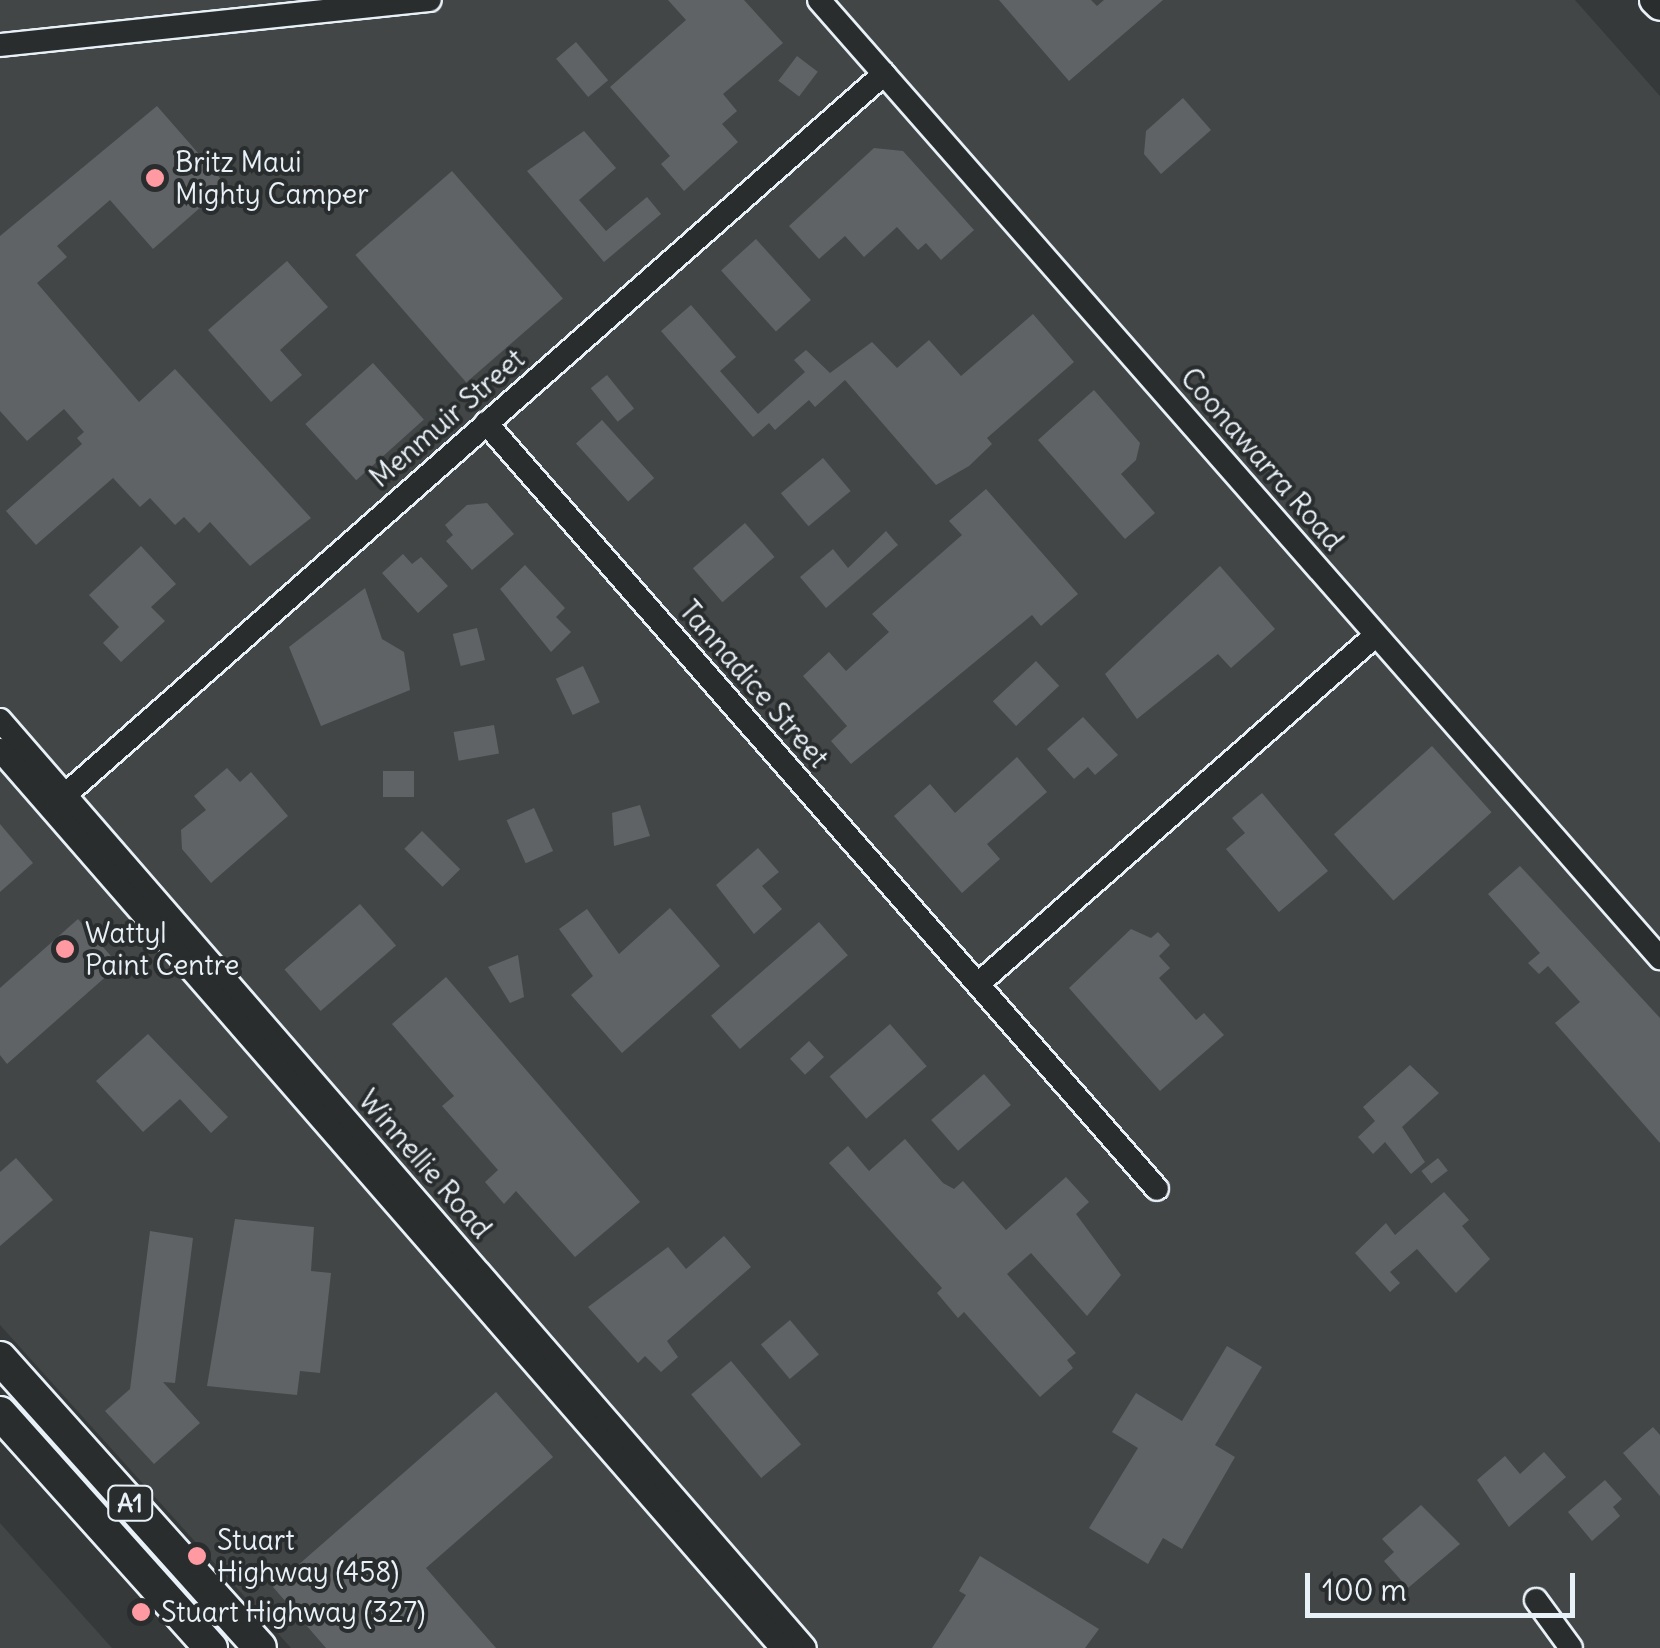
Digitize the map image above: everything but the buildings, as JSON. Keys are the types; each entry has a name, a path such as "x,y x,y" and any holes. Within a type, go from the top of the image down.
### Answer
{"highway":[{"name":"A1","path":"0,1358 260,1648"},
{"name":"A1","path":"0,1413 211,1648"},
{"path":"80,1502 107,1478"}],"main road":[{"path":"1654,0 1660,6"}],"street":[{"path":"0,45 430,0"},
{"name":"Coonawarra Road","path":"819,0 1660,958"},
{"name":"Menmuir Street","path":"58,801 884,74"},
{"name":"Tannadice Street","path":"486,423 1156,1189"},
{"path":"978,984 1376,635"},
{"name":"Winnellie Road","path":"0,720 58,801 782,1648"},
{"name":"Winnellie Road","path":"0,750 58,801 804,1648"},
{"path":"1536,1600 1571,1648"}],"shaded area":[{"path":"0,0 1575,0 1660,96 1660,1648 291,1648 0,1325"},
{"path":"0,1523 112,1648 0,1648"}],"place":[{"name":"Britz Maui Mighty Camper","path":"155,178"},
{"name":"Wattyl Paint Centre","path":"65,949"},
{"name":"Stuart Highway (458)","path":"197,1556"},
{"name":"Stuart Highway (327)","path":"141,1612"}]}
